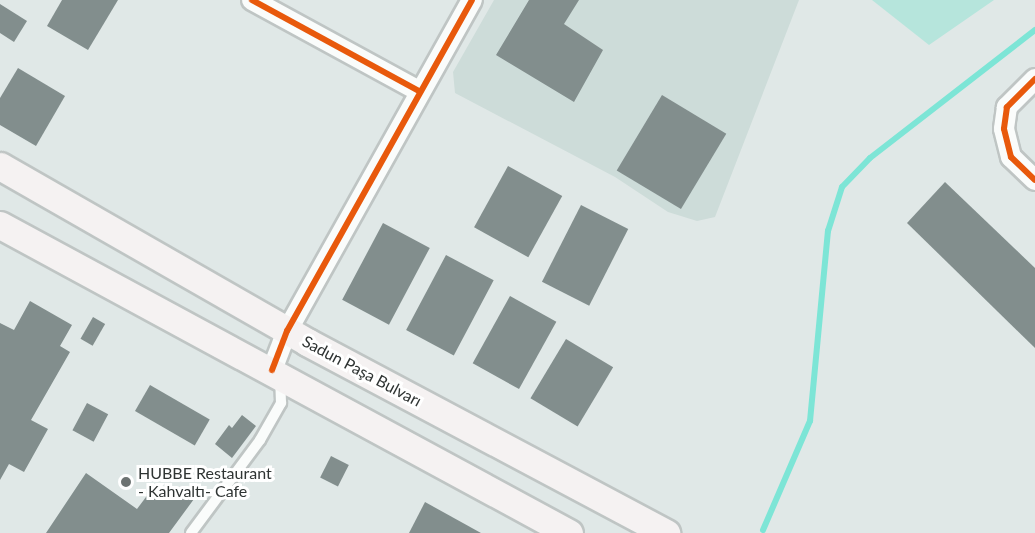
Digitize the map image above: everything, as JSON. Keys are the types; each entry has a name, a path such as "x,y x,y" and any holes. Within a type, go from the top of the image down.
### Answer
{"main road":[{"name":"Sadun Paşa Bulvarı","path":"0,166 287,331 666,533"},
{"path":"0,225 272,370 569,533"}],"street":[{"path":"252,0 419,91"},
{"path":"272,370 287,331 419,91 472,0"},
{"path":"1035,80 1006,107 1004,129 1011,157 1035,180"}],"lane":[{"path":"191,533 260,440 281,403 283,383 272,370"}],"shaded area":[{"path":"494,0 799,0 715,217 697,221 668,212 615,177 455,93 453,72"}],"green space":[{"path":"872,0 994,0 929,45"}],"building":[{"path":"62,0 118,0 88,50 47,26"},
{"path":"529,0 579,0 564,24 603,50 574,102 496,55"},
{"path":"0,4 27,21 14,42 0,33"},
{"path":"18,68 65,96 36,146 0,125 0,98"},
{"path":"662,95 726,134 681,209 617,170"},
{"path":"508,166 562,196 528,257 474,227"},
{"path":"945,182 1035,268 1035,348 907,223"},
{"path":"581,205 628,229 589,306 542,282"},
{"path":"383,223 430,248 389,325 342,300"},
{"path":"446,255 494,280 454,355 406,330"},
{"path":"510,296 556,322 519,389 473,363"},
{"path":"30,301 72,325 60,346 70,352 31,420 48,429 24,472 9,464 0,480 0,323 14,330"},
{"path":"93,317 105,324 93,346 80,339"},
{"path":"566,339 613,367 578,426 530,398"},
{"path":"150,385 210,420 195,445 135,411"},
{"path":"87,403 108,414 94,442 72,430"},
{"path":"242,415 256,426 232,458 215,444 229,425 232,428"},
{"path":"331,456 349,465 338,486 320,477"},
{"path":"86,473 137,509 155,485 174,498 181,489 194,499 169,533 46,533"},
{"path":"425,502 481,533 409,533"}],"waterway":[{"path":"763,530 810,421 828,231 842,187 870,158 1035,30"}],"cycle path":[{"path":"252,0 419,91"},
{"path":"272,370 287,331 472,0"},
{"path":"1035,79 1007,107 1004,129 1011,157 1035,180"}],"place":[{"name":"HUBBE Restaurant - Kahvaltı- Cafe","path":"126,482"}]}
